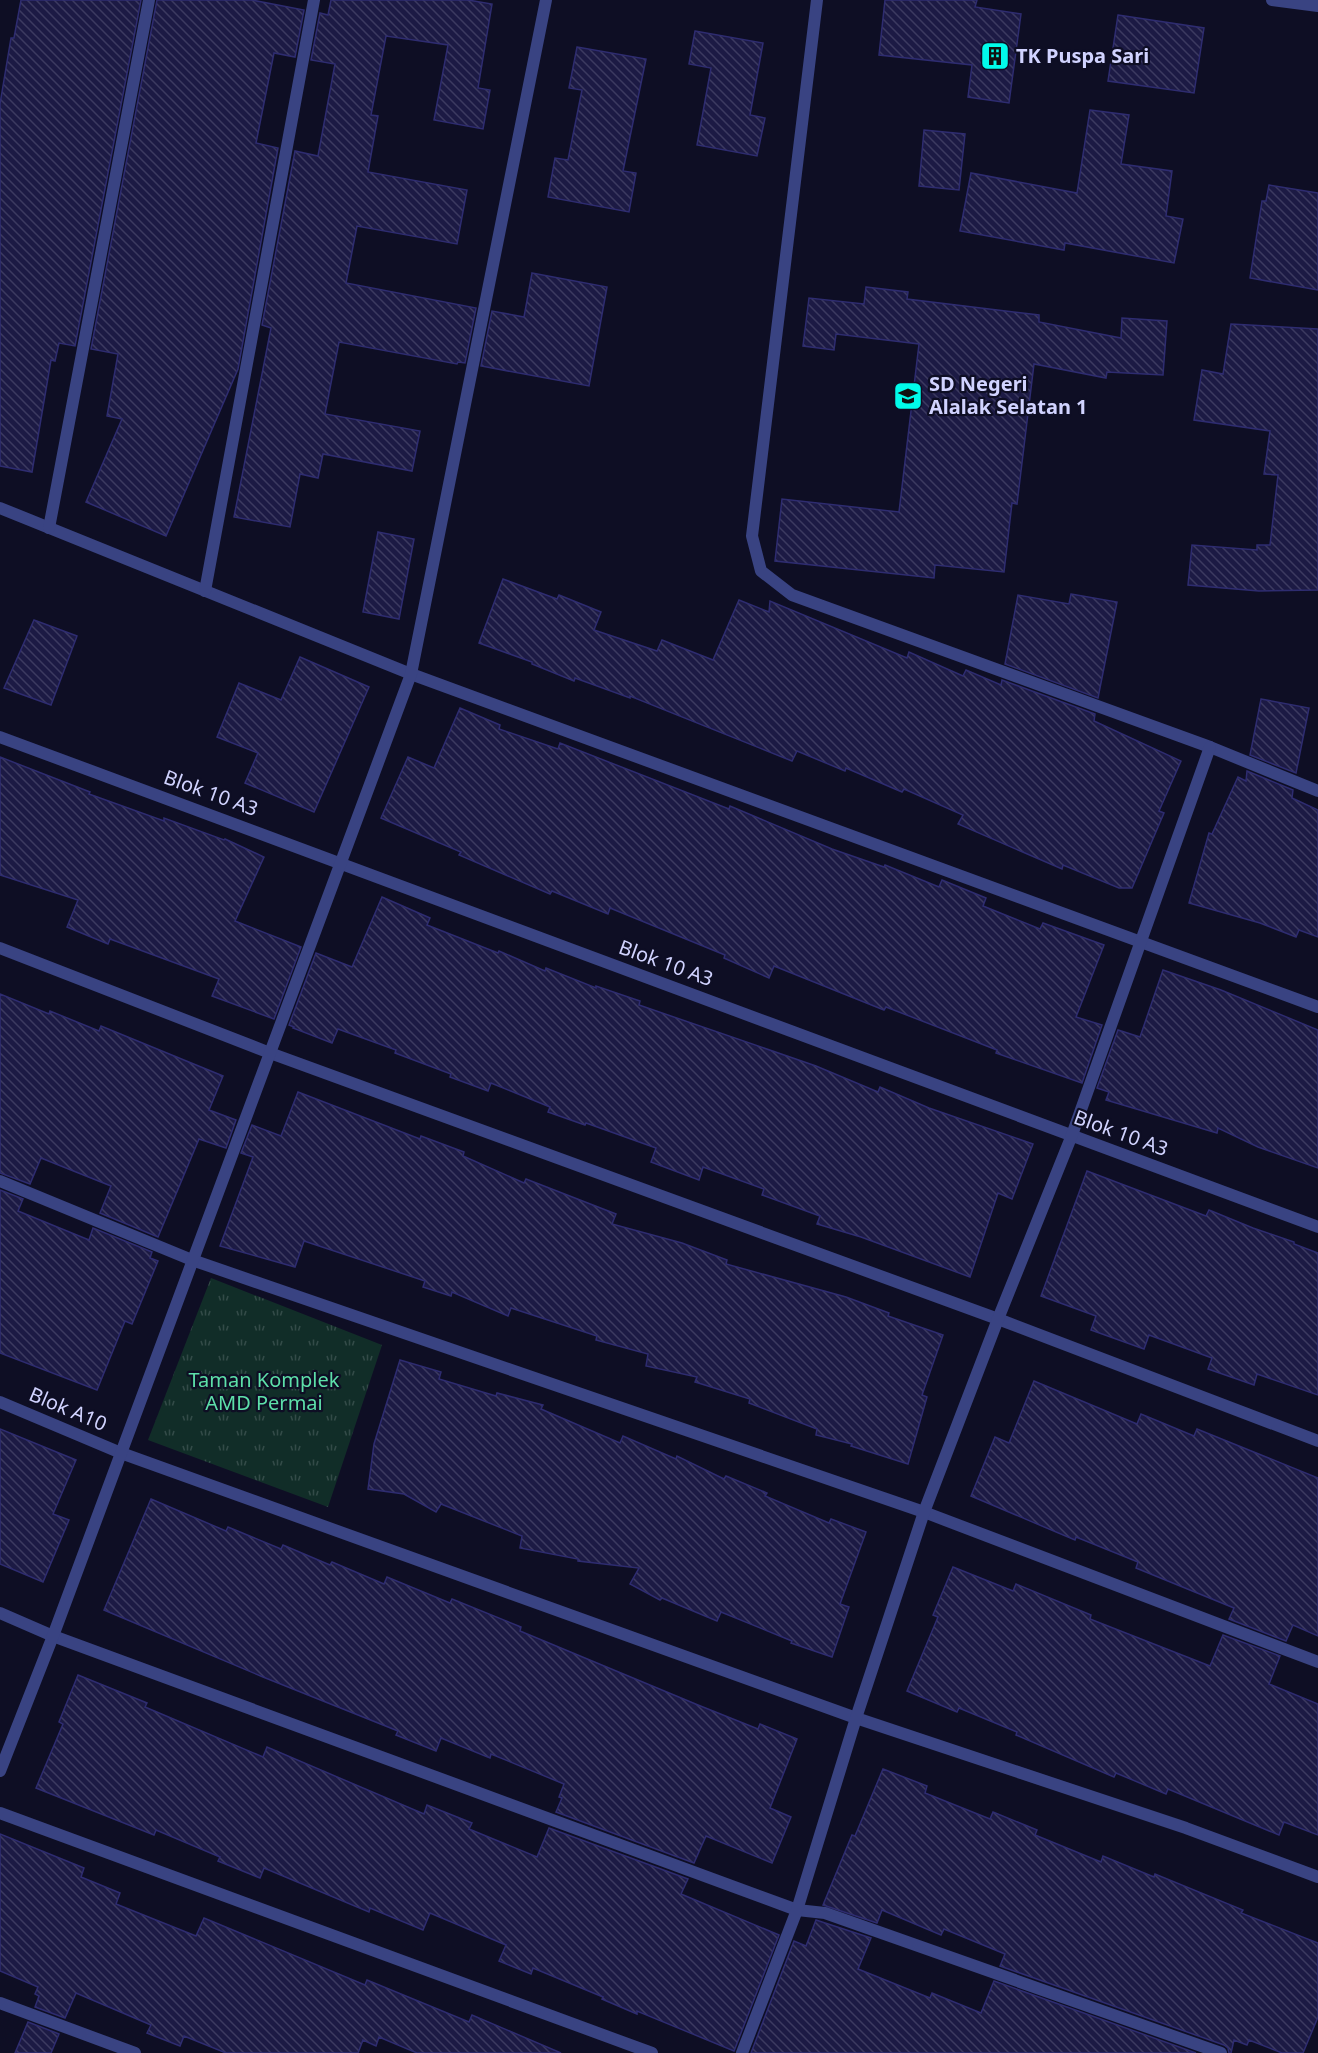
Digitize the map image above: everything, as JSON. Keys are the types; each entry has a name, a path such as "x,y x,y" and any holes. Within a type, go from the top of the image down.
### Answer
{"street":[{"path":"50,528 149,0"},
{"path":"205,591 314,0"},
{"path":"0,1771 53,1636 411,674 546,0"},
{"path":"817,0 752,536 760,571 792,595 1318,787"},
{"path":"1272,0 1318,6"},
{"path":"0,508 411,674 1318,1007"},
{"name":"Blok 10 A3","path":"0,736 1318,1227"},
{"path":"742,2053 797,1910 856,1718 924,1512 1072,1135 1210,747"},
{"path":"0,948 270,1053 998,1319 1318,1442"},
{"path":"0,1181 192,1260 924,1512 1318,1662"},
{"name":"Blok A10","path":"0,1402 121,1453 856,1718 1186,1828 1318,1877"},
{"path":"0,1614 53,1636 797,1910 825,1912 1221,2053"},
{"path":"0,1813 652,2053"},
{"path":"0,2003 135,2053"}],"green space":[{"name":"Taman Komplek AMD Permai","path":"211,1278 382,1345 328,1507 148,1440"}],"building":[{"path":"21,0 141,0 75,346 59,343 55,361 51,360 32,472 0,466 0,104 11,38 14,38"},
{"path":"157,0 252,0 304,10 295,57 274,53 256,143 278,148 238,369 166,536 86,502 122,419 107,416 118,354 91,349"},
{"path":"331,0 468,0 492,4 478,88 490,90 483,129 434,120 448,45 386,36 371,115 378,116 368,172 467,190 457,244 357,226 346,283 476,308 465,363 458,362 457,364 339,342 325,414 420,431 412,471 323,454 318,478 300,474 290,527 234,517 271,328 262,325 295,151 318,156 335,64 311,60 320,13 328,15"},
{"path":"885,0 977,0 975,7 1021,14 1009,103 968,97 972,65 879,55"},
{"path":"1118,15 1204,28 1194,93 1108,81"},
{"path":"695,31 763,43 750,115 765,118 757,156 697,145 711,68 689,64"},
{"path":"577,47 646,59 623,171 636,173 629,212 548,197 555,158 568,160 582,90 569,88"},
{"path":"1090,110 1129,115 1121,164 1172,171 1166,216 1183,219 1174,263 1065,243 1064,250 960,231 971,173 1077,193"},
{"path":"924,130 965,134 959,190 919,186"},
{"path":"1269,185 1318,193 1318,290 1250,278 1262,201 1266,201"},
{"path":"532,273 607,287 589,386 481,366 492,311 524,317"},
{"path":"866,287 908,292 907,299 1039,315 1039,322 1121,338 1122,318 1167,321 1163,375 1107,372 1106,378 1034,364 1017,504 1012,503 1004,572 935,565 934,578 775,561 782,499 899,512 919,344 836,334 834,350 803,346 809,298 864,304"},
{"path":"1231,324 1318,329 1318,590 1259,591 1188,585 1192,545 1257,550 1257,545 1270,545 1278,475 1264,474 1270,431 1194,420 1202,370 1223,374"},
{"path":"378,532 414,539 399,619 363,612"},
{"path":"503,579 557,599 559,595 601,612 594,630 657,651 662,640 713,660 739,600 769,612 770,601 907,658 909,652 963,676 966,670 1001,685 1002,680 1095,714 1094,721 1181,761 1159,811 1164,813 1132,888 1119,888 1063,865 1062,869 958,824 963,815 904,789 902,792 846,768 845,771 797,751 792,761 630,696 630,698 575,678 574,681 532,664 532,662 479,643"},
{"path":"1071,594 1117,602 1098,698 1005,664 1018,595 1069,604"},
{"path":"34,620 77,636 51,705 4,688"},
{"path":"300,657 369,687 314,812 245,783 258,753 217,737 239,683 281,700"},
{"path":"1261,699 1309,708 1296,773 1250,755"},
{"path":"460,708 500,725 499,729 558,749 560,743 729,809 730,806 832,849 884,867 885,865 939,887 942,880 986,898 983,906 1040,929 1043,923 1104,945 1076,1017 1102,1025 1082,1083 996,1053 997,1050 886,1007 884,1010 774,966 769,978 724,958 725,955 610,908 608,914 552,891 550,894 459,855 461,852 381,818 408,757 434,768"},
{"path":"0,757 90,792 89,794 164,821 164,818 225,839 264,857 235,921 301,947 274,1019 212,996 219,979 110,939 108,944 67,927 78,900 0,875"},
{"path":"1247,771 1293,790 1292,798 1318,810 1318,937 1299,930 1296,937 1260,923 1189,903 1209,833 1212,834 1238,777 1246,781"},
{"path":"382,897 430,918 427,925 498,953 499,951 545,971 546,968 596,988 596,986 640,1001 639,1005 816,1066 878,1092 880,1087 929,1108 1033,1144 1012,1199 998,1193 970,1277 861,1237 817,1224 820,1216 762,1195 764,1189 703,1167 699,1180 651,1162 656,1148 548,1112 550,1107 491,1083 488,1091 395,1053 396,1050 338,1029 332,1043 293,1028 289,1025 316,953 352,967"},
{"path":"1163,970 1221,990 1318,1030 1318,1168 1258,1147 1218,1128 1217,1133 1106,1100 1109,1092 1097,1088 1118,1030 1140,1037"},
{"path":"0,994 99,1031 101,1026 223,1076 209,1110 236,1120 226,1148 199,1139 158,1237 100,1213 111,1186 41,1158 30,1184 0,1173"},
{"path":"298,1092 420,1139 421,1136 464,1152 463,1156 524,1183 526,1179 616,1214 612,1224 682,1243 727,1260 726,1264 846,1297 889,1313 888,1316 943,1335 922,1395 927,1397 908,1464 851,1446 852,1444 816,1435 817,1429 749,1403 750,1399 695,1382 697,1377 646,1366 648,1354 596,1340 597,1336 511,1308 508,1316 452,1292 451,1296 423,1287 425,1281 304,1241 295,1267 220,1246 253,1157 241,1153 252,1125 281,1136"},
{"path":"1087,1171 1206,1216 1209,1210 1318,1253 1318,1395 1257,1374 1254,1385 1208,1369 1212,1358 1149,1335 1144,1349 1091,1330 1096,1316 1041,1296"},
{"path":"0,1190 23,1199 18,1211 89,1240 93,1228 152,1252 150,1258 158,1261 132,1324 125,1321 97,1390 0,1353"},
{"path":"400,1360 441,1372 439,1379 496,1396 497,1393 543,1405 541,1409 620,1443 623,1436 676,1459 677,1456 724,1479 726,1476 767,1493 765,1496 829,1523 831,1519 866,1532 840,1604 849,1607 832,1657 791,1643 792,1641 721,1612 717,1621 662,1598 660,1600 630,1584 639,1568 578,1561 578,1559 520,1548 522,1536 441,1504 436,1512 404,1494 368,1489 374,1444"},
{"path":"1034,1381 1137,1424 1141,1414 1194,1436 1197,1429 1318,1478 1318,1636 1293,1625 1286,1641 1229,1619 1234,1608 1136,1568 1138,1562 1076,1537 1075,1540 971,1496 995,1437 1009,1443"},
{"path":"0,1429 76,1460 53,1514 69,1520 43,1582 0,1564"},
{"path":"151,1499 226,1531 228,1527 281,1549 283,1545 384,1584 387,1577 450,1603 452,1599 521,1627 520,1631 698,1705 758,1729 760,1724 797,1739 770,1808 791,1817 772,1863 706,1836 694,1863 556,1812 562,1798 559,1797 564,1784 491,1754 490,1758 441,1738 436,1751 396,1735 398,1731 104,1610"},
{"path":"953,1567 1013,1591 1016,1584 1091,1615 1090,1619 1210,1666 1223,1635 1280,1656 1269,1684 1318,1704 1318,1835 1284,1822 1279,1835 1168,1789 1166,1794 1116,1773 1114,1777 1016,1735 1017,1732 959,1708 957,1712 907,1691 938,1617 933,1615"},
{"path":"78,1675 147,1703 145,1707 263,1757 267,1747 424,1814 427,1805 472,1823 469,1829 537,1857 549,1828 688,1879 681,1894 779,1935 734,2051 637,2011 637,2014 533,1968 531,1974 499,1961 506,1945 430,1913 423,1930 370,1908 369,1912 264,1868 260,1878 218,1861 220,1857 156,1830 154,1835 36,1788 63,1724 59,1722"},
{"path":"883,1769 927,1786 925,1793 990,1819 993,1812 1037,1830 1035,1835 1101,1862 1103,1856 1154,1877 1155,1874 1243,1910 1241,1913 1318,1943 1318,2017 1303,2053 1282,2053 1249,2040 1247,2045 1234,2040 1231,2053 1229,2053 1228,2048 1224,2045 1000,1966 1005,1954 944,1929 941,1935 882,1910 877,1923 823,1905"},
{"path":"0,1834 84,1868 81,1877 120,1893 116,1904 196,1936 204,1918 365,1985 367,1980 469,2022 472,2015 561,2053 417,2053 379,2037 376,2046 363,2040 358,2053 226,2053 184,2036 180,2046 147,2033 151,2025 76,1993 65,2018 35,2007 39,1996 35,1994 38,1987 0,1971"},
{"path":"816,1920 871,1938 858,1969 930,1998 932,1993 981,2013 994,1981 1196,2053 751,2053 794,1941 806,1946"},
{"path":"28,2022 59,2034 51,2053 15,2053"}],"place":[{"name":"TK Puspa Sari","path":"995,56"},
{"name":"SD Negeri Alalak Selatan 1","path":"908,396"}]}
